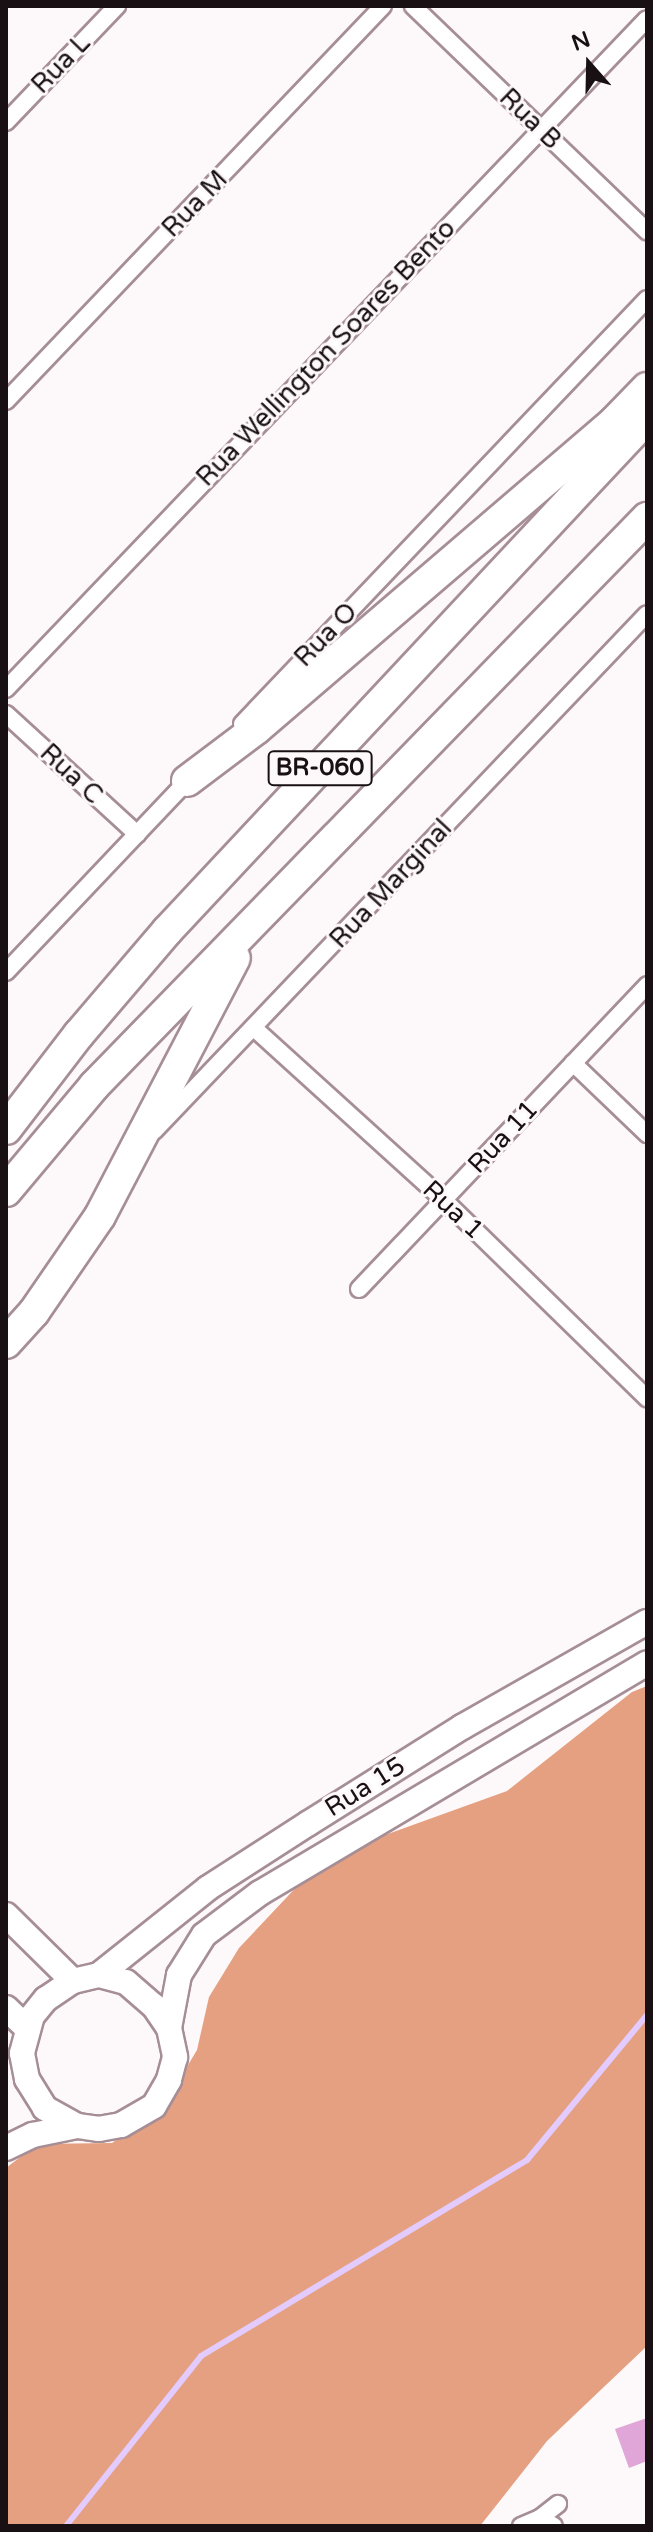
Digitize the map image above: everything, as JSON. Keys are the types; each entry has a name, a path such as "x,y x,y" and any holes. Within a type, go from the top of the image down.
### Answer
{"highway":[{"path":"187,781 256,729 615,421 647,388"},
{"name":"BR-060","path":"6,1129 79,1034 167,931 647,418"},
{"name":"BR-060","path":"6,1191 94,1086 647,518"},
{"path":"6,1343 34,1312 100,1216 250,929"}],"street":[{"name":"Rua L","path":"6,122 117,6"},
{"name":"Rua M","path":"6,401 383,6"},
{"name":"Rua B","path":"413,6 647,231"},
{"name":"Rua Wellington Soares Bento","path":"6,689 647,19"},
{"name":"Rua O","path":"6,972 647,299"},
{"name":"Rua Marginal","path":"134,1152 647,614"},
{"name":"Rua C","path":"6,714 137,834"},
{"name":"Rua 11","path":"359,1289 647,985"},
{"name":"Rua 1","path":"254,1028 444,1200 647,1398"},
{"path":"573,1063 647,1134"},
{"name":"Rua 15","path":"99,1975 208,1888 462,1727 647,1622"},
{"name":"Rua 15","path":"169,2028 179,1975 204,1935 260,1893 647,1663"},
{"path":"6,1915 73,1981"},
{"path":"6,2148 33,2135 77,2126 99,2129 121,2125 154,2106 169,2080 175,2057 169,2028 154,2006 126,1982 99,1975 73,1981 46,1999 27,2028 14,2062 45,2108 77,2126"},
{"path":"6,2008 27,2028"},
{"path":"521,2526 547,2522 558,2504"}],"shaded area":[{"path":"647,1686 647,2346 547,2441 480,2526 6,2526 6,2168 37,2144 112,2143 161,2110 197,2050 209,1997 239,1948 304,1879 349,1848 507,1791 632,1692"}],"building":[{"path":"647,2418 647,2461 629,2468 615,2429"}],"waterway":[{"path":"66,2526 201,2356 527,2160 647,2015"}]}
